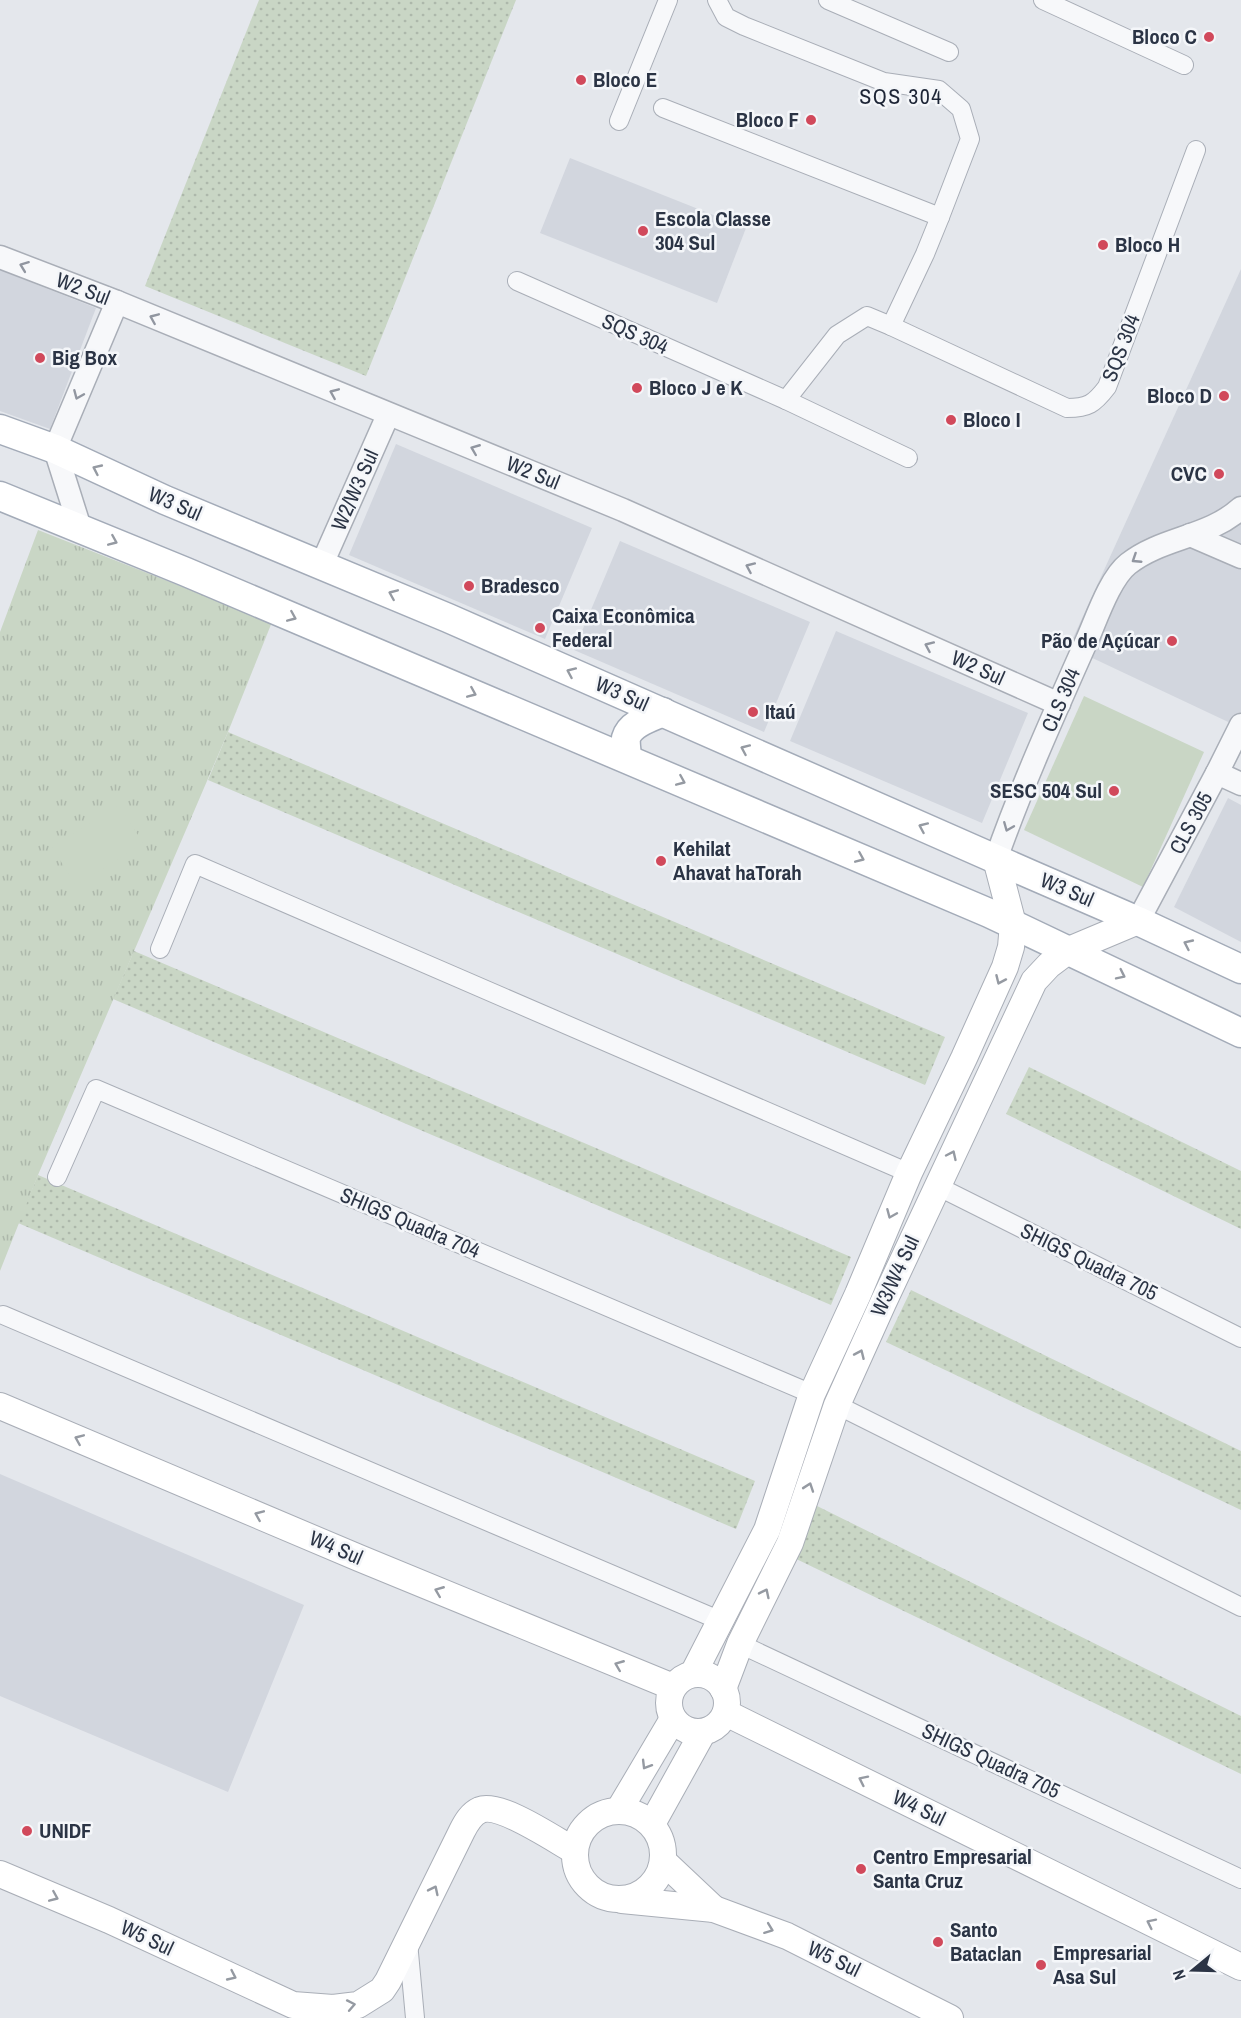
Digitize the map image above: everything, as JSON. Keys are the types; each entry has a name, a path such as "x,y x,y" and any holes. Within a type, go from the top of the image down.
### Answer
{"main road":[{"name":"W3 Sul","path":"0,429 55,449 165,500 322,564 663,712 1138,921 1241,969"},
{"path":"0,496 627,758 1013,924 1241,1033"},
{"path":"627,758 626,738 630,731 641,722 663,712"},
{"name":"W3/W4 Sul","path":"683,1680 721,1621 767,1530 812,1394 858,1294 909,1173 1005,967 1011,946 1013,924 996,859"},
{"name":"W3/W4 Sul","path":"725,1701 740,1644 790,1543 837,1405 1034,981 1049,965 1069,950 1138,921"},
{"path":"964,1058 990,1072"},
{"path":"858,1294 883,1303"},
{"name":"W4 Sul","path":"0,1406 359,1558 683,1680"},
{"path":"767,1530 790,1543"},
{"path":"711,1677 725,1701 717,1726 703,1732 686,1730 673,1719 668,1703 683,1680 711,1677"},
{"name":"W4 Sul","path":"725,1701 1241,1967"},
{"path":"619,1810 673,1719"},
{"path":"652,1824 703,1732"},
{"name":"W5 Sul","path":"0,1874 109,1920 299,2011 358,2005 382,1990 468,1821 478,1811 488,1808 503,1812 575,1851"},
{"path":"619,1810 631,1812 652,1824 663,1848 663,1861 655,1881 641,1894 622,1900 603,1897 587,1886 577,1870 575,1851 584,1826 606,1812 619,1810"},
{"name":"W5 Sul","path":"663,1861 714,1909"},
{"name":"W5 Sul","path":"622,1900 714,1909 787,1936 950,2018"}],"street":[{"path":"619,121 668,0"},
{"path":"717,0 726,17 744,26 885,82 939,90 961,109 970,139 925,254 891,326"},
{"path":"828,0 948,52"},
{"path":"1043,0 1184,65"},
{"path":"663,108 940,217"},
{"name":"SQS 304","path":"786,400 837,335 867,316 1067,408 1082,408 1097,400 1107,387 1196,150"},
{"name":"W2 Sul","path":"0,257 117,302 623,510 1059,704"},
{"name":"SQS 304","path":"517,281 786,400 908,458"},
{"path":"80,528 55,449 117,302"},
{"name":"W2/W3 Sul","path":"322,564 388,415"},
{"name":"CLS 304","path":"996,859 1059,704 1109,590 1126,566 1147,552 1215,527 1241,508"},
{"path":"1190,535 1241,557"},
{"name":"CLS 305","path":"1138,921 1241,725"},
{"path":"1217,773 1241,784"},
{"path":"160,949 195,864 909,1173"},
{"name":"SHIGS Quadra 704","path":"57,1177 96,1089 812,1394"},
{"name":"SHIGS Quadra 705","path":"937,1186 1241,1338"},
{"path":"3,1315 721,1621"},
{"path":"837,1405 1241,1607"},
{"name":"SHIGS Quadra 705","path":"740,1644 1241,1879"},
{"path":"408,1942 415,2018"}],"shaded area":[{"name":"Escola Classe 304 Sul","path":"570,158 746,228 717,303 540,233"},
{"path":"1241,269 1241,728 1069,647"},
{"name":"Big Box","path":"0,270 96,308 50,429 0,411"},
{"path":"396,444 592,528 545,639 349,555"},
{"path":"620,541 810,622 764,732 574,650"},
{"path":"836,631 1028,713 982,823 790,741"},
{"path":"1228,798 1241,805 1241,942 1174,907"},
{"path":"0,1474 304,1605 228,1792 0,1696"}],"green space":[{"path":"259,0 516,0 366,376 145,286"},
{"path":"38,530 272,622 228,732 38,1175 0,1271 0,632"},
{"name":"SESC 504 Sul","path":"1084,696 1204,752 1143,887 1024,830"},
{"path":"228,732 945,1037 925,1085 208,780"},
{"path":"119,805 143,843 76,886 52,847"},
{"path":"134,951 851,1257 831,1305 113,999"},
{"path":"1029,1067 1241,1171 1241,1229 1006,1114"},
{"path":"38,1175 755,1481 736,1529 18,1223"},
{"path":"911,1290 1241,1451 1241,1510 886,1342"},
{"path":"813,1504 1241,1716 1241,1774 788,1555"}],"place":[{"name":"Bloco C","path":"1209,37"},
{"name":"Bloco E","path":"581,80"},
{"name":"Bloco F","path":"811,120"},
{"name":"Escola Classe 304 Sul","path":"643,231"},
{"name":"Bloco H","path":"1103,245"},
{"name":"Big Box","path":"40,358"},
{"name":"Bloco J e K","path":"637,388"},
{"name":"Bloco D","path":"1224,396"},
{"name":"Bloco I","path":"951,420"},
{"name":"CVC","path":"1219,474"},
{"name":"Bradesco","path":"469,586"},
{"name":"Caixa Econômica Federal","path":"540,628"},
{"name":"Pão de Açúcar","path":"1172,641"},
{"name":"Itaú","path":"753,712"},
{"name":"SESC 504 Sul","path":"1114,791"},
{"name":"Kehilat Ahavat haTorah","path":"661,861"},
{"name":"UNIDF","path":"27,1831"},
{"name":"Centro Empresarial Santa Cruz","path":"861,1869"},
{"name":"Santo Bataclan","path":"938,1942"},
{"name":"Empresarial Asa Sul","path":"1041,1965"}],"district":[{"name":"SQS 304","path":"901,96"}]}
